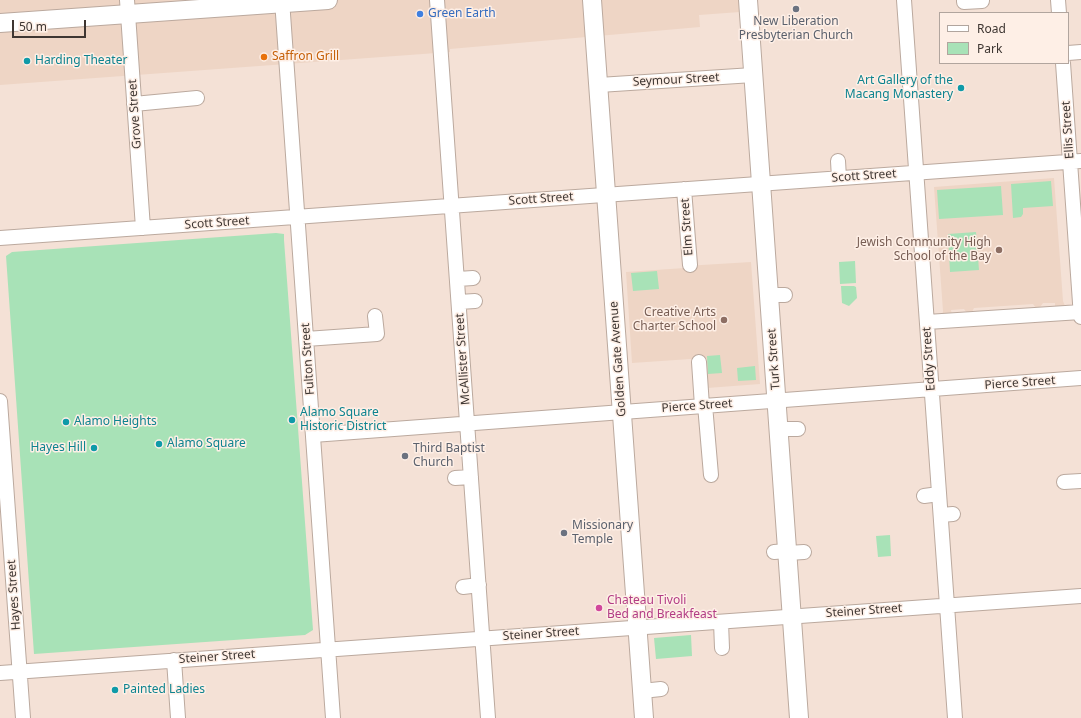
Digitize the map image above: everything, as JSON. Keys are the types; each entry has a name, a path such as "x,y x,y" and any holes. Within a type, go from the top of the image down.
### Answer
{"main road":[{"path":"0,23 127,6 157,0"},
{"path":"0,11 328,0"},
{"name":"Golden Gate Avenue","path":"592,0 644,718"},
{"name":"Turk Street","path":"748,0 761,184 777,295 776,400 799,718"}],"street":[{"name":"McAllister Street","path":"438,0 488,718"},
{"name":"Eddy Street","path":"904,0 939,494 947,515 947,605 955,718"},
{"path":"964,0 964,2 982,1"},
{"path":"1058,0 1059,12"},
{"name":"Fulton Street","path":"282,2 334,718"},
{"name":"Grove Street","path":"127,6 143,228"},
{"path":"1069,53 1081,52"},
{"name":"Ellis Street","path":"1063,64 1075,161 1081,317"},
{"name":"Seymour Street","path":"599,85 753,75"},
{"path":"134,104 197,98"},
{"path":"838,161 839,178"},
{"name":"Scott Street","path":"0,238 1075,161"},
{"name":"Elm Street","path":"684,189 690,265"},
{"path":"458,279 473,278"},
{"path":"459,302 474,301"},
{"path":"927,322 1081,312"},
{"path":"306,339 376,334 375,316"},
{"path":"699,362 711,475"},
{"name":"Pierce Street","path":"313,434 1081,378"},
{"name":"Hayes Street","path":"0,401 2,456 23,718"},
{"path":"779,429 798,429"},
{"path":"455,478 472,477"},
{"path":"1064,482 1081,481"},
{"path":"924,496 939,494"},
{"path":"463,587 479,585"},
{"name":"Steiner Street","path":"0,673 1081,596"},
{"path":"720,622 722,648"},
{"path":"174,660 178,718"},
{"path":"642,691 661,689"}],"shaded area":[{"path":"0,0 739,0 740,12 699,15 700,27 450,49 450,52 0,85"},
{"name":"Jewish Community High School of the Bay","path":"1054,178 1064,308 1055,307 1055,303 1043,303 1040,307 1036,308 1033,304 974,308 972,312 967,313 964,309 951,310 952,315 942,316 943,311 934,187"},
{"path":"751,262 760,384 707,388 705,358 632,363 626,272 685,268 685,266"}],"green space":[{"path":"1051,181 1053,206 1023,208 1023,214 1021,217 1013,218 1011,184"},
{"path":"1001,186 1003,215 939,219 937,190"},
{"path":"976,232 979,270 950,272 948,234"},
{"name":"Alamo Square","path":"276,233 284,234 313,630 305,635 34,654 6,256 12,252"},
{"path":"855,261 856,283 840,284 839,262"},
{"path":"657,271 659,289 633,291 631,273"},
{"path":"841,286 856,287 857,298 849,306 842,303"},
{"path":"720,355 722,373 708,374 707,356"},
{"path":"755,366 756,380 738,381 737,368"},
{"path":"890,535 891,556 878,557 876,536"},
{"path":"691,635 692,656 656,659 654,638"}],"place":[{"name":"New Liberation Presbyterian Church","path":"796,9"},
{"name":"Green Earth","path":"420,14"},
{"name":"Saffron Grill","path":"264,57"},
{"name":"Harding Theater","path":"27,61"},
{"name":"Art Gallery of the Macang Monastery","path":"961,88"},
{"name":"Jewish Community High School of the Bay","path":"999,250"},
{"name":"Creative Arts Charter School","path":"724,320"},
{"name":"Alamo Square Historic District","path":"292,420"},
{"name":"Alamo Heights","path":"66,422"},
{"name":"Alamo Square","path":"159,444"},
{"name":"Hayes Hill","path":"94,448"},
{"name":"Third Baptist Church","path":"405,456"},
{"name":"Missionary Temple","path":"564,533"},
{"name":"Chateau Tivoli Bed and Breakfeast","path":"599,608"},
{"name":"Painted Ladies","path":"115,690"}]}
